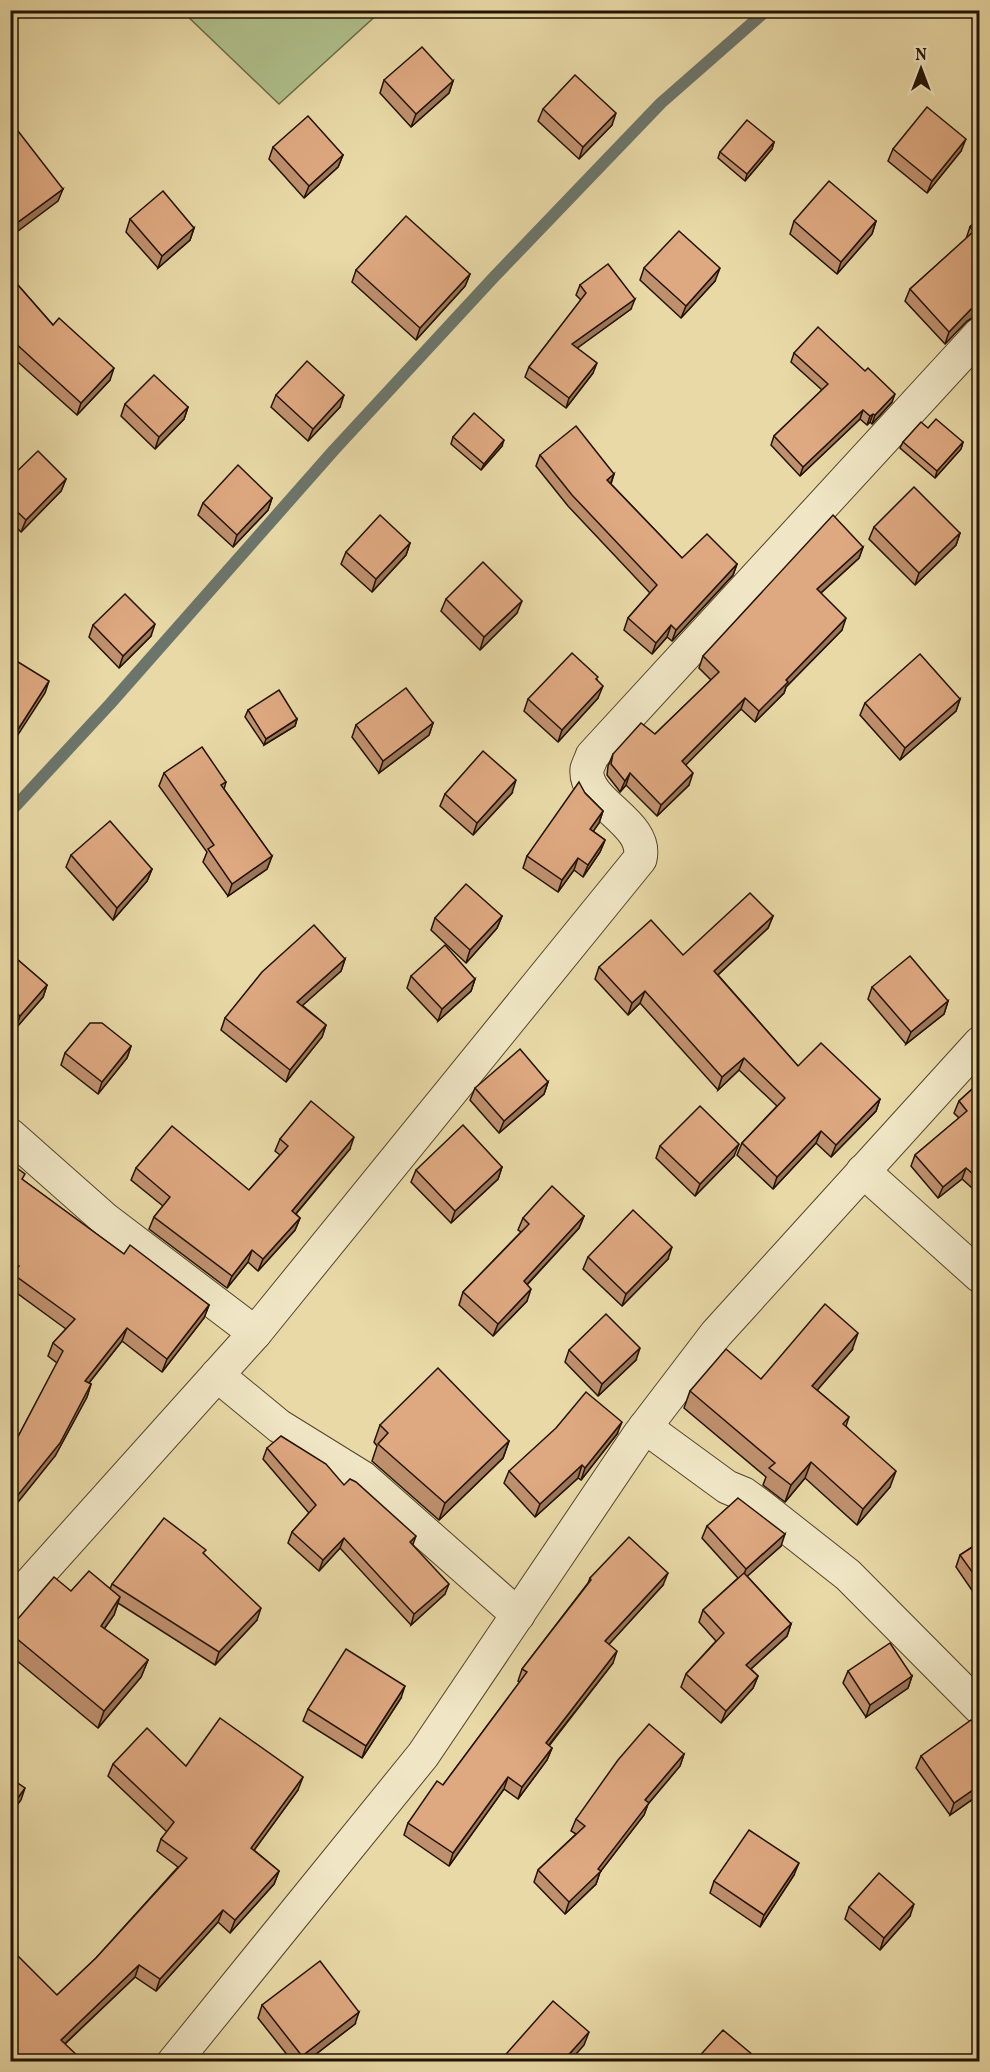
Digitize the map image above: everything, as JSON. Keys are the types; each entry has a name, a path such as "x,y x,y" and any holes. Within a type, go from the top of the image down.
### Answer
{"street":[{"path":"10,1606 255,1333 640,859 641,854 636,837 628,825 591,788 587,769 592,756 980,334"},
{"path":"174,2061 423,1755 645,1427 716,1334 980,1043"},
{"path":"10,1135 106,1220 255,1333"},
{"path":"863,1171 980,1276"},
{"path":"217,1376 279,1426 363,1478 518,1615"},
{"path":"645,1427 727,1487 744,1494 848,1575 980,1708"}],"green space":[{"path":"182,11 381,11 279,104"}],"building":[{"path":"422,47 453,81 416,114 384,80"},
{"path":"575,75 616,113 583,147 543,109"},
{"path":"927,107 966,139 932,181 893,149"},
{"path":"308,116 343,155 309,186 273,147"},
{"path":"747,120 774,142 747,174 720,152"},
{"path":"18,131 63,189 10,228 10,137"},
{"path":"829,181 876,221 841,262 794,221"},
{"path":"163,191 194,228 162,256 130,219"},
{"path":"406,216 470,274 420,328 356,270"},
{"path":"980,216 980,304 971,309 949,332 910,289 974,231 970,227"},
{"path":"679,231 720,268 686,306 644,268"},
{"path":"608,264 635,299 572,344 597,363 569,398 529,367 586,293 580,285"},
{"path":"10,276 53,325 59,318 114,368 81,403 13,341 10,344"},
{"path":"818,327 865,371 868,368 895,394 875,415 870,416 863,410 803,467 774,436 828,384 794,353"},
{"path":"307,361 344,395 313,429 276,395"},
{"path":"154,375 188,407 159,437 125,404"},
{"path":"474,413 504,440 484,464 453,437"},
{"path":"936,419 963,442 937,471 903,442 921,422 928,428"},
{"path":"576,426 614,474 607,480 682,558 707,534 737,564 676,630 671,625 656,643 628,618 657,585 572,495 540,455"},
{"path":"38,451 66,479 26,520 10,505 10,478"},
{"path":"238,465 272,498 237,535 203,503"},
{"path":"914,487 960,533 919,573 874,527"},
{"path":"380,515 410,543 376,579 346,552"},
{"path":"833,515 863,547 817,589 846,618 759,711 745,698 682,761 693,773 661,805 630,773 625,781 611,764 613,754 641,723 655,734 719,672 703,656"},
{"path":"483,562 522,601 484,637 446,599"},
{"path":"125,594 155,624 123,656 93,625"},
{"path":"572,653 598,677 596,679 603,686 562,730 528,699"},
{"path":"920,654 960,699 905,748 865,703"},
{"path":"10,657 49,681 10,742"},
{"path":"406,688 433,723 383,761 356,725"},
{"path":"279,690 297,719 266,739 248,710"},
{"path":"202,747 226,782 221,785 272,856 232,884 208,849 214,845 164,773"},
{"path":"483,751 516,780 477,823 445,794"},
{"path":"10,778 17,785 10,791"},
{"path":"579,782 585,793 603,811 590,829 605,840 588,865 578,858 562,880 527,856"},
{"path":"110,821 152,869 117,908 71,855"},
{"path":"466,884 502,916 470,950 435,918"},
{"path":"750,893 773,916 714,971 798,1066 821,1043 880,1099 836,1145 821,1131 777,1177 742,1143 785,1098 744,1058 722,1077 645,991 632,1003 599,967 651,920 683,955"},
{"path":"314,925 345,959 297,1002 326,1025 290,1070 225,1018 262,972"},
{"path":"445,945 475,979 442,1009 411,976"},
{"path":"10,953 47,985 20,1016 10,1007"},
{"path":"910,956 948,1001 911,1032 872,987"},
{"path":"90,1023 102,1023 131,1046 102,1082 65,1053"},
{"path":"520,1049 548,1082 504,1121 475,1088"},
{"path":"980,1082 980,1180 966,1168 943,1187 915,1155 967,1111 959,1101"},
{"path":"311,1101 354,1137 292,1211 300,1218 263,1259 252,1250 232,1276 154,1217 170,1197 136,1168 172,1126 249,1190 288,1146 280,1139"},
{"path":"700,1106 739,1144 700,1184 660,1146"},
{"path":"463,1125 502,1167 455,1211 416,1170"},
{"path":"10,1163 25,1174 22,1179 124,1254 130,1245 209,1305 167,1359 127,1328 85,1381 91,1384 60,1443 10,1505 10,1449 63,1351 53,1343 75,1319 13,1274 19,1266 10,1260"},
{"path":"552,1186 584,1216 524,1281 531,1289 498,1324 463,1292 529,1224 523,1218"},
{"path":"633,1210 672,1247 626,1294 588,1257"},
{"path":"825,1304 858,1333 812,1386 849,1417 843,1424 896,1471 863,1509 811,1462 791,1485 769,1468 775,1463 690,1391 726,1349 761,1379"},
{"path":"606,1314 640,1348 602,1384 569,1350"},
{"path":"438,1368 509,1441 445,1503 378,1444 388,1433 380,1425"},
{"path":"586,1392 622,1422 585,1468 582,1465 540,1504 509,1471 556,1428"},
{"path":"281,1436 326,1464 344,1485 350,1479 356,1482 416,1536 410,1542 449,1584 414,1614 344,1538 323,1560 292,1532 316,1505 267,1448"},
{"path":"738,1498 785,1534 746,1569 707,1526"},
{"path":"164,1518 206,1550 203,1553 261,1608 219,1652 112,1584"},
{"path":"629,1537 668,1573 605,1641 617,1651 546,1743 552,1748 522,1787 508,1777 453,1853 408,1823 437,1781 443,1785 527,1672 522,1669 591,1580 590,1578"},
{"path":"980,1542 980,1583 960,1555"},
{"path":"89,1571 120,1597 101,1626 148,1660 104,1711 10,1633 10,1628 54,1577 71,1591"},
{"path":"744,1573 791,1624 746,1665 758,1676 726,1711 686,1674 724,1633 703,1610"},
{"path":"890,1643 912,1676 870,1705 848,1671"},
{"path":"346,1649 405,1686 366,1746 308,1709"},
{"path":"220,1718 303,1777 251,1848 279,1871 235,1920 223,1910 160,1979 139,1965 61,2040 83,2061 10,2061 10,1948 57,1995 96,1958 187,1858 161,1839 174,1822 113,1764 147,1728 186,1766"},
{"path":"971,1720 980,1732 980,1785 954,1803 921,1756"},
{"path":"649,1724 684,1754 645,1800 649,1803 598,1869 601,1871 569,1902 538,1870 585,1826 576,1819 618,1760"},
{"path":"10,1778 25,1788 10,1809"},
{"path":"749,1830 799,1863 764,1915 714,1881"},
{"path":"879,1873 914,1904 884,1938 849,1907"},
{"path":"320,1961 359,2012 302,2056 262,2005"},
{"path":"553,2001 589,2032 563,2061 500,2061"},
{"path":"723,2030 760,2061 695,2061"},
{"path":"980,2045 980,2061 973,2061 969,2058"}],"waterway":[{"path":"10,812 110,704 334,450 494,277 661,103 767,10"}]}
